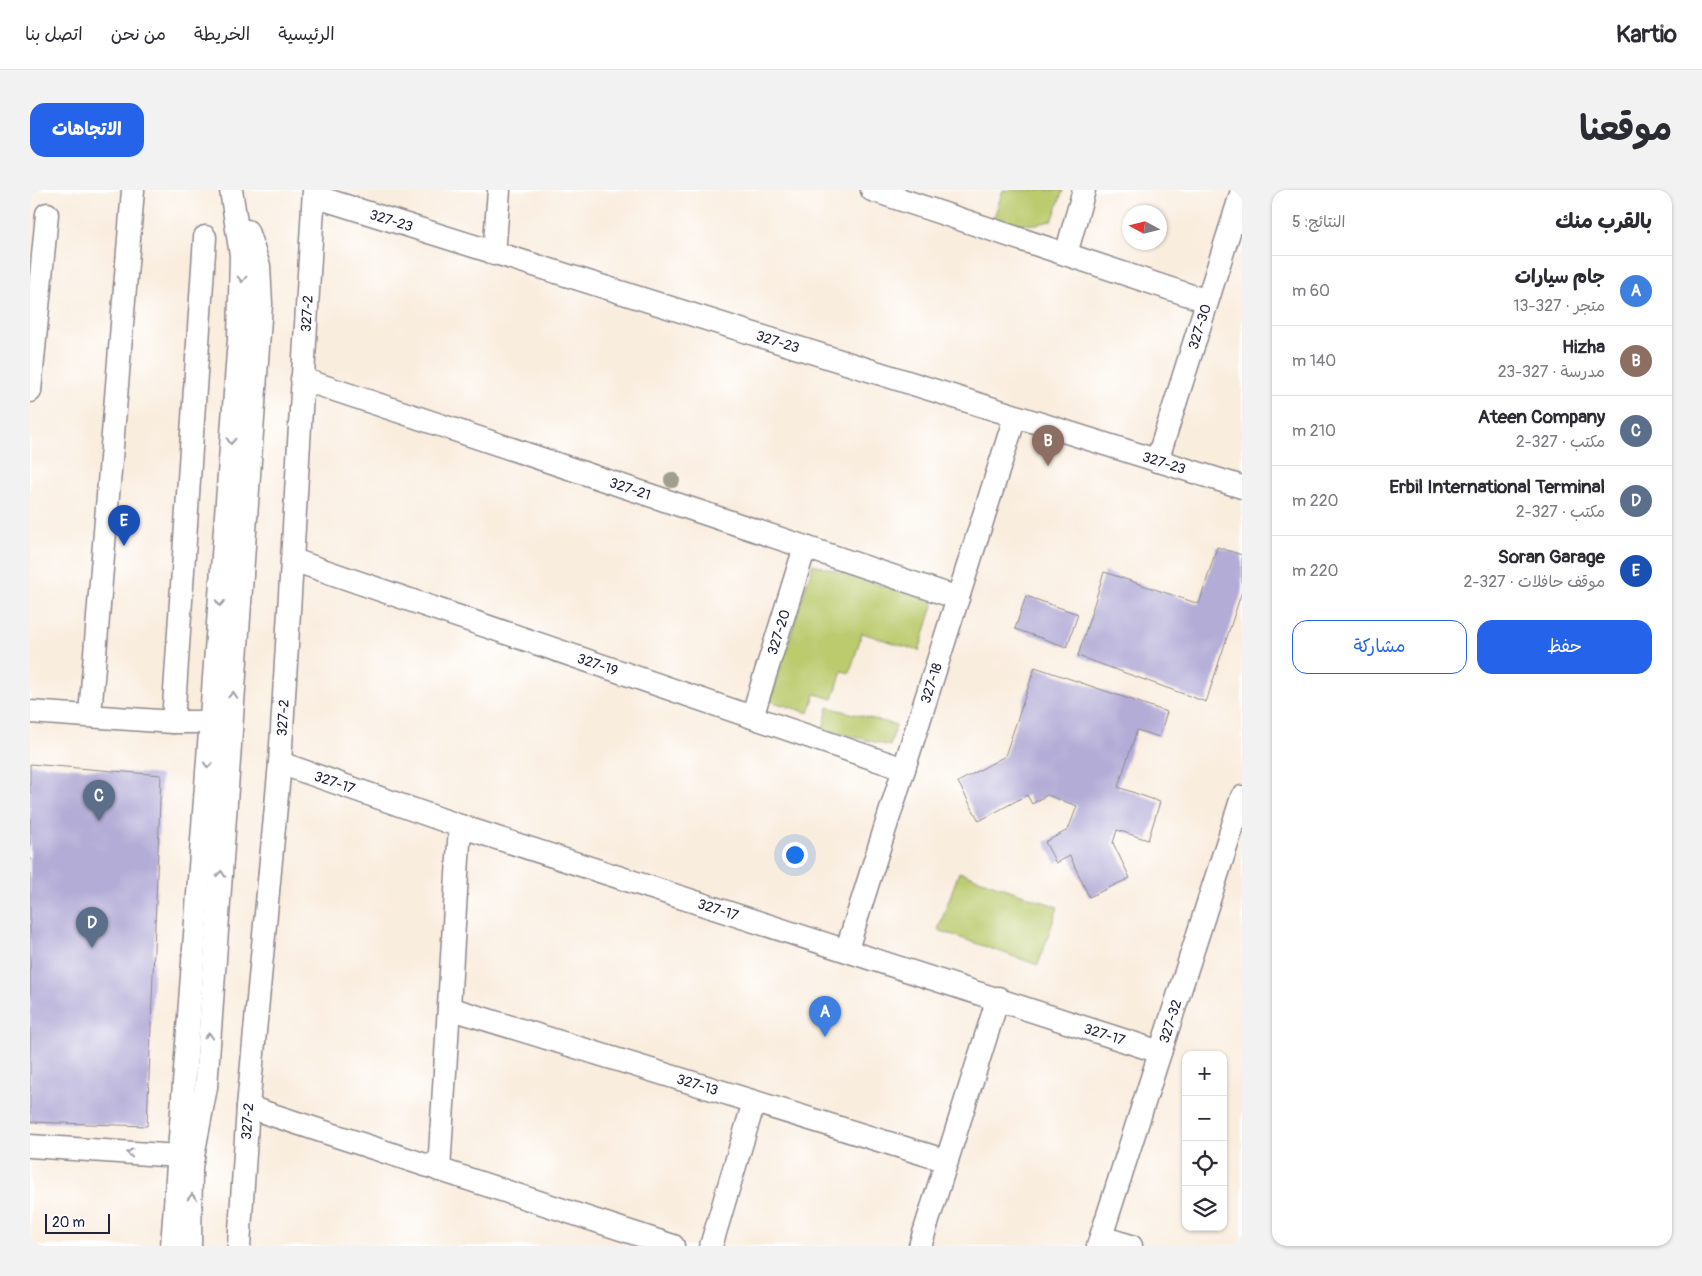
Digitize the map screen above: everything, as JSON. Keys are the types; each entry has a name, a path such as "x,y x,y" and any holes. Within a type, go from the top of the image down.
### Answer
{"street":[{"path":"90,715 133,190"},
{"path":"172,1246 186,1156 222,722 241,308 241,255 231,190"},
{"path":"494,254 499,190"},
{"path":"873,190 1207,301"},
{"path":"1066,254 1084,190"},
{"name":"327-30","path":"1156,461 1242,191"},
{"name":"327-23","path":"314,193 494,254 1242,487"},
{"name":"327-2","path":"239,1246 248,1108 280,763 314,193"},
{"path":"30,391 47,214"},
{"path":"173,722 205,238"},
{"name":"327-21","path":"302,379 958,598"},
{"name":"327-18","path":"847,949 1015,417"},
{"name":"327-20","path":"752,717 804,547"},
{"name":"327-19","path":"293,560 904,769"},
{"path":"30,712 173,722 222,722"},
{"name":"327-17","path":"280,763 460,826 847,949 1160,1052"},
{"name":"327-32","path":"1099,1242 1242,797"},
{"path":"439,1170 460,826"},
{"path":"920,1246 998,998"},
{"name":"327-13","path":"449,1008 947,1161"},
{"path":"711,1246 754,1102"},
{"path":"248,1108 673,1246"},
{"path":"30,1146 186,1156"},
{"path":"186,1156 190,1246"},
{"path":"1099,1242 1131,1246"}],"green space":[{"path":"1003,190 1063,190 1053,219 1039,224 1031,224 1016,223 994,217"},
{"path":"813,564 934,602 919,651 862,633 850,673 842,671 833,699 815,694 809,713 770,701"},
{"path":"828,707 896,725 890,746 823,729"},
{"path":"959,872 1058,907 1038,965 938,930"}],"building":[{"path":"1217,547 1242,555 1242,591 1206,702 1078,656 1104,572 1199,604"},
{"path":"1026,596 1078,614 1067,647 1015,629"},
{"path":"1035,667 1167,712 1159,737 1137,730 1118,787 1160,802 1148,840 1117,830 1113,843 1130,878 1089,897 1070,856 1056,863 1045,842 1068,830 1077,806 1047,795 1032,804 1027,795 979,821 958,782 1005,756"},
{"path":"30,764 161,775 147,1126 30,1122"}],"place":[{"name":"Hizha","path":"1048,466"},
{"name":"Soran Garage","path":"124,546"},
{"name":"Ateen Company","path":"99,821"},
{"name":"Erbil International Terminal","path":"92,948"},
{"name":"جام سيارات","path":"825,1037"}]}
